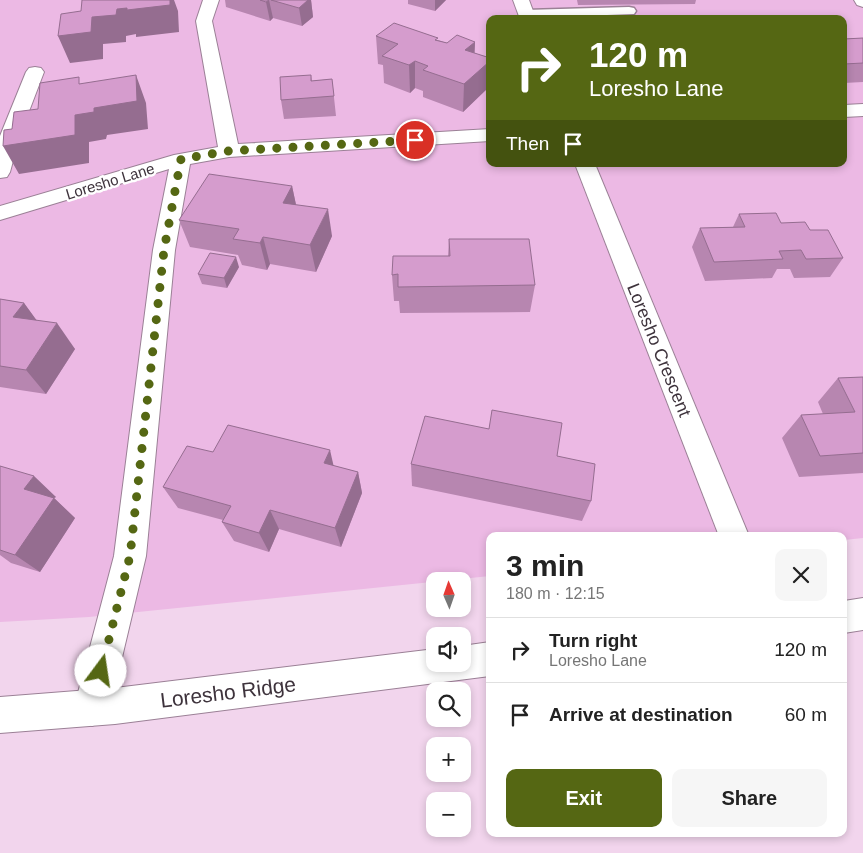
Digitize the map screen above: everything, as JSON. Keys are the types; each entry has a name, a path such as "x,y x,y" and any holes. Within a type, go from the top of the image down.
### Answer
{"street":[{"path":"211,0 204,21 229,151"},
{"path":"0,172 10,135 35,72"},
{"path":"847,111 863,110"},
{"name":"Loresho Lane","path":"0,213 181,159 229,151 486,136"},
{"path":"92,708 130,556 164,250 181,159"},
{"name":"Loresho Crescent","path":"586,167 732,532"},
{"path":"847,617 863,614"},
{"path":"471,662 486,660"},
{"name":"Loresho Ridge","path":"0,715 92,708 426,668"}],"lane":[{"path":"525,11 629,11"}],"shaded area":[{"path":"0,0 863,0 863,538 847,540 847,532 486,532 486,576 471,578 471,572 426,572 426,583 89,617 0,622"}],"building":[{"path":"82,0 170,0 170,5 127,10 127,8 117,9 116,15 92,17 91,32 58,36 61,14 81,11"},
{"path":"271,0 308,0 299,8"},
{"path":"394,23 438,38 435,40 447,43 457,35 475,42 465,50 486,57 486,65 464,84 423,70 428,66 415,61 409,65 382,56 398,44 376,36"},
{"path":"863,38 863,63 847,64 847,39"},
{"path":"136,75 137,101 94,108 94,112 75,115 75,135 3,146 4,130 12,129 14,112 38,109 40,83 79,77 79,84"},
{"path":"311,75 311,81 332,79 334,96 281,100 280,77"},
{"path":"209,174 292,186 283,203 328,209 310,245 263,237 260,243 233,239 239,229 179,220"},
{"path":"776,213 781,223 805,222 810,230 828,230 843,258 806,259 801,250 779,251 783,259 714,262 700,228 745,227 739,214"},
{"path":"449,239 529,239 535,285 398,287 398,274 392,275 393,256 450,256"},
{"path":"210,253 236,257 224,278 198,274"},
{"path":"0,299 24,303 13,317 57,323 26,370 0,366"},
{"path":"863,377 863,453 820,456 801,415 855,412 838,378"},
{"path":"492,410 562,423 557,456 595,464 591,501 411,464 425,416 489,429"},
{"path":"228,425 330,450 324,463 358,472 335,528 270,510 259,533 222,522 231,506 163,487 187,446 213,452"},
{"path":"0,466 34,476 24,489 54,498 15,555 0,550"}],"route":[{"path":"101,671 130,556 164,250 181,159 229,151 415,140"}]}
